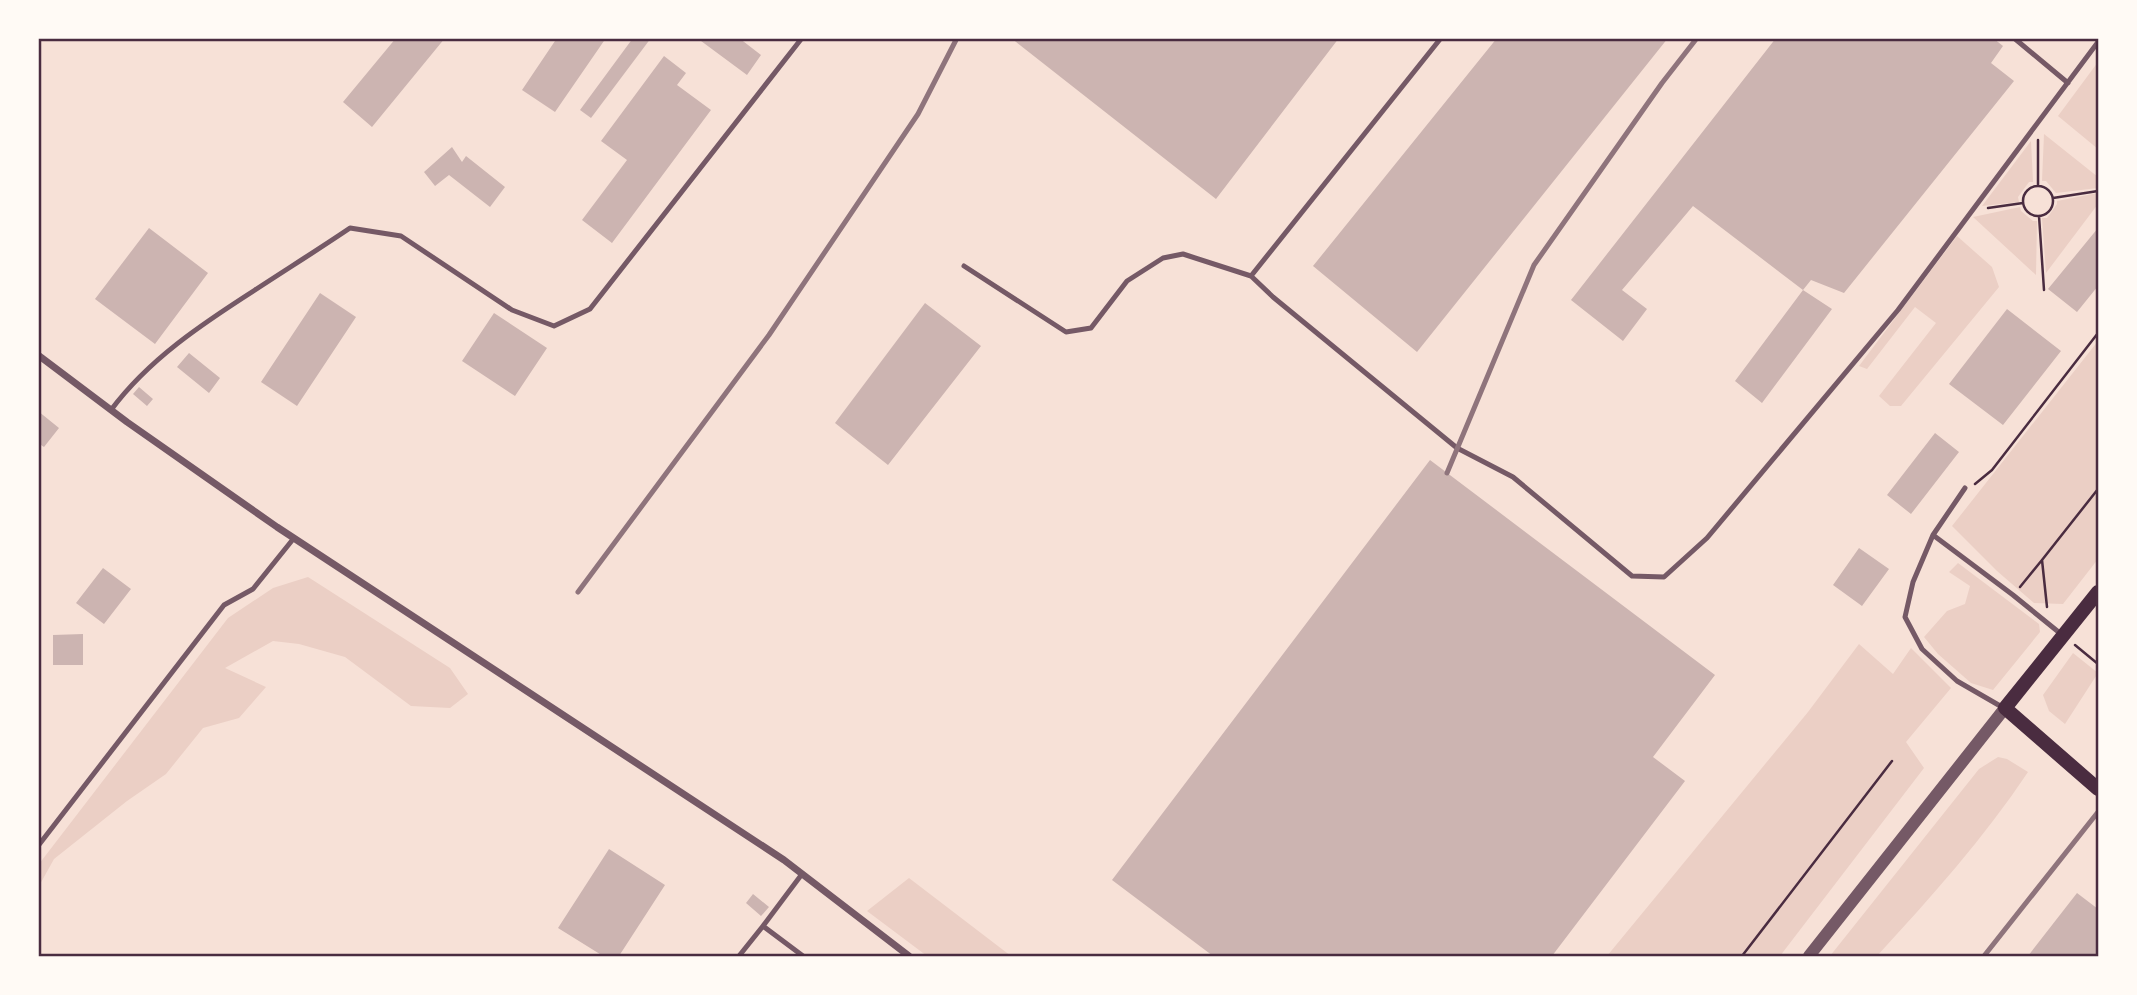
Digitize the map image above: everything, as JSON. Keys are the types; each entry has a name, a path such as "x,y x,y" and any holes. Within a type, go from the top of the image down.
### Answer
{"main road":[{"path":"2098,592 2005,708 2098,789"}],"street":[{"path":"38,355 111,410 294,538 773,853 909,957"},
{"path":"1809,957 2005,708"}],"lane":[{"path":"111,410 158,358 224,310 350,228 401,236 512,310 554,326 590,309 802,38"},
{"path":"1251,276 1441,38"},
{"path":"2014,38 2068,83"},
{"path":"964,266 1066,332 1091,328 1127,281 1163,258 1183,254 1251,276 1273,298 1457,448 1513,477 1632,576 1664,577 1707,538 1898,310 2098,42"},
{"path":"1965,488 1933,535 1913,582 1905,617 1922,649 1957,681 2005,708"},
{"path":"1933,535 2064,636"},
{"path":"38,846 224,605 253,589 294,538"},
{"path":"739,957 802,874"},
{"path":"763,926 803,957"}],"path":[{"path":"2038,123 2038,186"},
{"path":"2038,186 2047,188 2053,198 2051,210 2039,216 2028,212 2023,203 2028,190 2038,186"},
{"path":"2053,198 2098,191"},
{"path":"1972,211 2023,203"},
{"path":"2039,216 2044,290"},
{"path":"1965,488 1978,482 1992,470 2098,333"},
{"path":"2013,595 2098,489"},
{"path":"2042,560 2049,624"},
{"path":"2064,636 2098,664"},
{"path":"1742,957 1892,761"}],"shaded area":[{"path":"2098,62 2098,149 2058,116"},
{"path":"2044,134 2098,177 2098,188 2056,193 2046,181 2042,181"},
{"path":"2031,141 2033,182 2029,182 2018,197 2019,202 1982,206"},
{"path":"2098,193 2098,204 2046,273 2042,218 2047,218 2057,201"},
{"path":"2020,207 2033,221 2037,221 2036,275 1973,217"},
{"path":"1957,236 1992,267 1999,287 1901,406 1890,406 1879,396 1936,323 1915,307 1867,369 1859,366"},
{"path":"2098,341 2098,559 2063,604 2034,603 1952,526"},
{"path":"1958,563 2039,624 2040,632 1993,690 1971,683 1938,654 1924,637 1947,611 1965,604 1970,586 1949,572"},
{"path":"308,577 450,668 468,694 450,708 411,706 345,657 299,644 273,641 225,668 266,687 239,718 203,728 166,774 54,859 39,886 39,864 228,618 273,588"},
{"path":"1859,644 1893,674 1911,648 1951,688 1906,742 1924,768 1780,956 1607,956 1808,712"},
{"path":"2073,653 2098,673 2065,724 2049,711 2043,695"},
{"path":"1998,757 2007,759 2028,772 1956,867 1877,956 1830,956 1979,769"},
{"path":"909,878 1011,956 927,956 867,911"}],"building":[{"path":"396,38 445,38 372,127 343,102"},
{"path":"557,38 606,38 555,112 522,90"},
{"path":"633,38 651,38 591,118 580,110"},
{"path":"697,38 739,38 761,55 747,75"},
{"path":"1011,38 1339,38 1216,199"},
{"path":"1497,38 1668,38 1417,352 1313,266"},
{"path":"1776,38 1993,38 2003,46 1991,63 2014,81 1844,293 1811,280 1803,290 1693,206 1622,290 1647,309 1623,341 1571,300"},
{"path":"664,56 686,73 677,85 711,110 612,243 582,220 627,160 601,141"},
{"path":"452,147 462,162 466,156 505,187 490,207 449,175 435,186 424,172"},
{"path":"149,228 208,273 155,344 95,299"},
{"path":"2098,228 2098,286 2077,312 2048,289"},
{"path":"1803,290 1832,309 1762,403 1735,381"},
{"path":"320,293 356,317 297,406 261,382"},
{"path":"925,303 981,346 888,465 835,423"},
{"path":"2007,309 2061,351 2003,425 1949,384"},
{"path":"494,313 547,348 515,396 462,361"},
{"path":"189,353 220,378 209,393 177,367"},
{"path":"139,387 153,399 147,406 133,394"},
{"path":"38,411 59,428 44,447 38,443"},
{"path":"1935,433 1959,452 1911,514 1887,495"},
{"path":"1430,460 1715,675 1653,757 1685,781 1552,956 1213,956 1112,880"},
{"path":"1859,548 1889,569 1862,606 1833,585"},
{"path":"103,568 131,589 104,624 76,603"},
{"path":"83,634 83,665 53,665 53,635"},
{"path":"609,849 665,885 619,956 603,956 558,928"},
{"path":"2077,893 2098,909 2098,956 2028,956"},
{"path":"753,894 769,907 761,916 746,903"}],"railway":[{"path":"578,592 769,335 918,114 957,38"},
{"path":"1447,473 1534,265 1662,83 1697,38"},
{"path":"1984,956 2098,812"}]}
